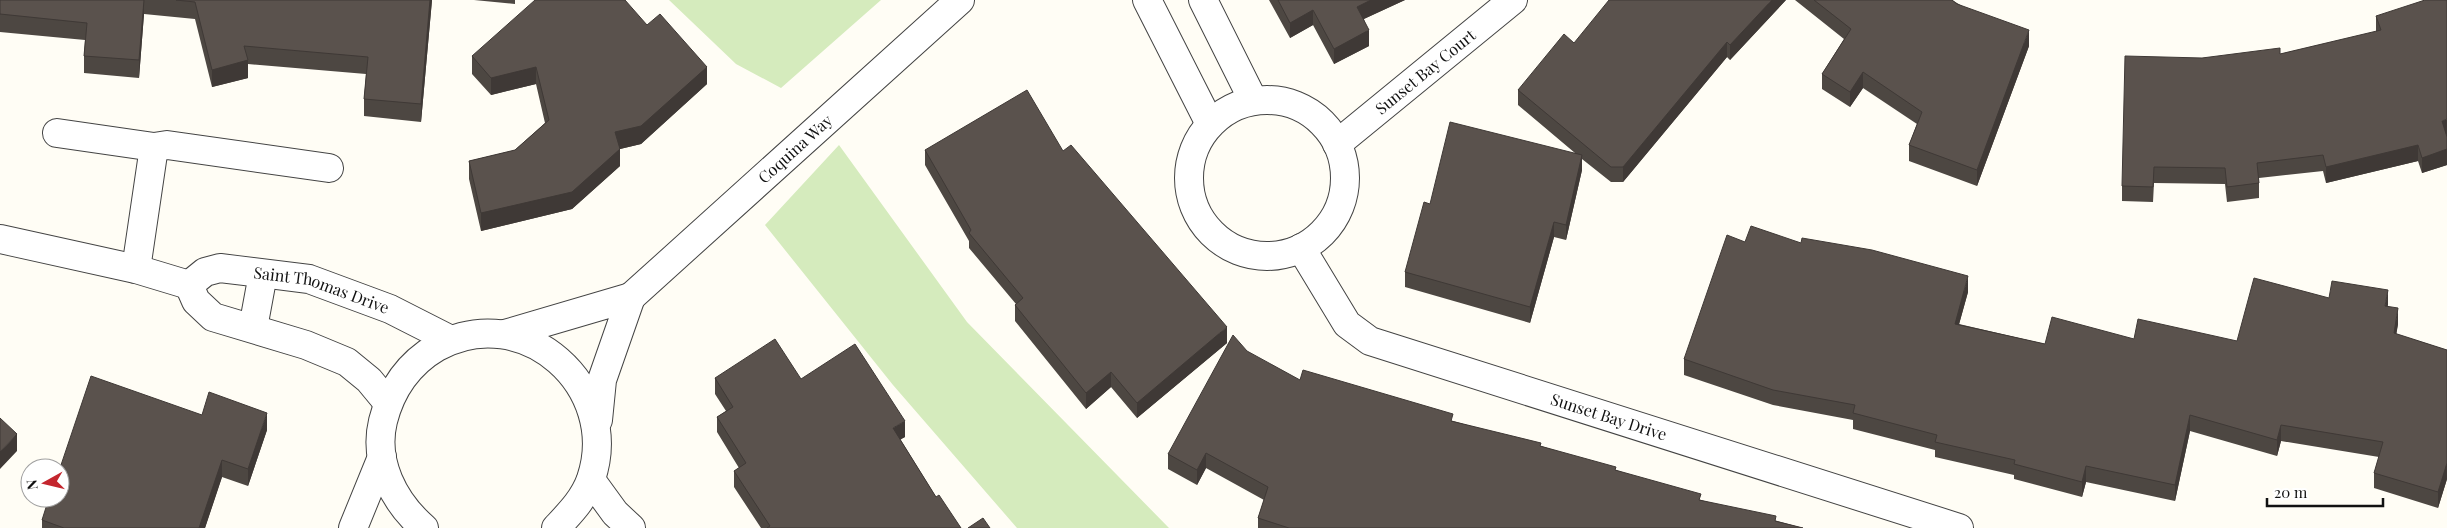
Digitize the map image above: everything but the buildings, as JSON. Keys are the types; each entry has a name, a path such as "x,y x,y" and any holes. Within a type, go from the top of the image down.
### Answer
{"street":[{"name":"Coquina Way","path":"504,334 631,297 960,0"},
{"path":"1147,0 1210,124"},
{"path":"1203,0 1253,100"},
{"name":"Sunset Bay Court","path":"1337,144 1513,0"},
{"path":"1253,100 1279,100 1302,108 1322,123 1337,144 1344,170 1342,196 1332,221 1314,240 1301,248 1290,252 1264,256 1238,251 1215,237 1199,218 1190,194 1189,169 1196,145 1210,124 1230,108 1253,100"},
{"path":"57,133 154,147 167,145 329,168"},
{"path":"136,269 154,147"},
{"path":"0,239 136,269 190,285 196,301 213,317 306,345 347,362 369,380 388,403"},
{"name":"Sunset Bay Drive","path":"1301,248 1347,324 1370,341 1959,528"},
{"name":"Saint Thomas Drive","path":"190,285 204,272 220,268 308,280 390,309 451,340"},
{"path":"253,328 263,274"},
{"name":"Coquina Way","path":"597,429 602,380 631,297"},
{"path":"424,528 408,514 390,488 382,457 381,429 388,403 402,376 424,355 451,340 477,334 504,334 538,345 566,366 587,395 597,429 596,455 591,480 577,506 556,528"},
{"path":"353,528 382,457"},
{"path":"591,480 615,513 631,528"}],"green space":[{"path":"669,0 881,0 781,88 736,64"},
{"path":"839,145 967,322 1169,528 1017,528 893,385 765,225"}]}
